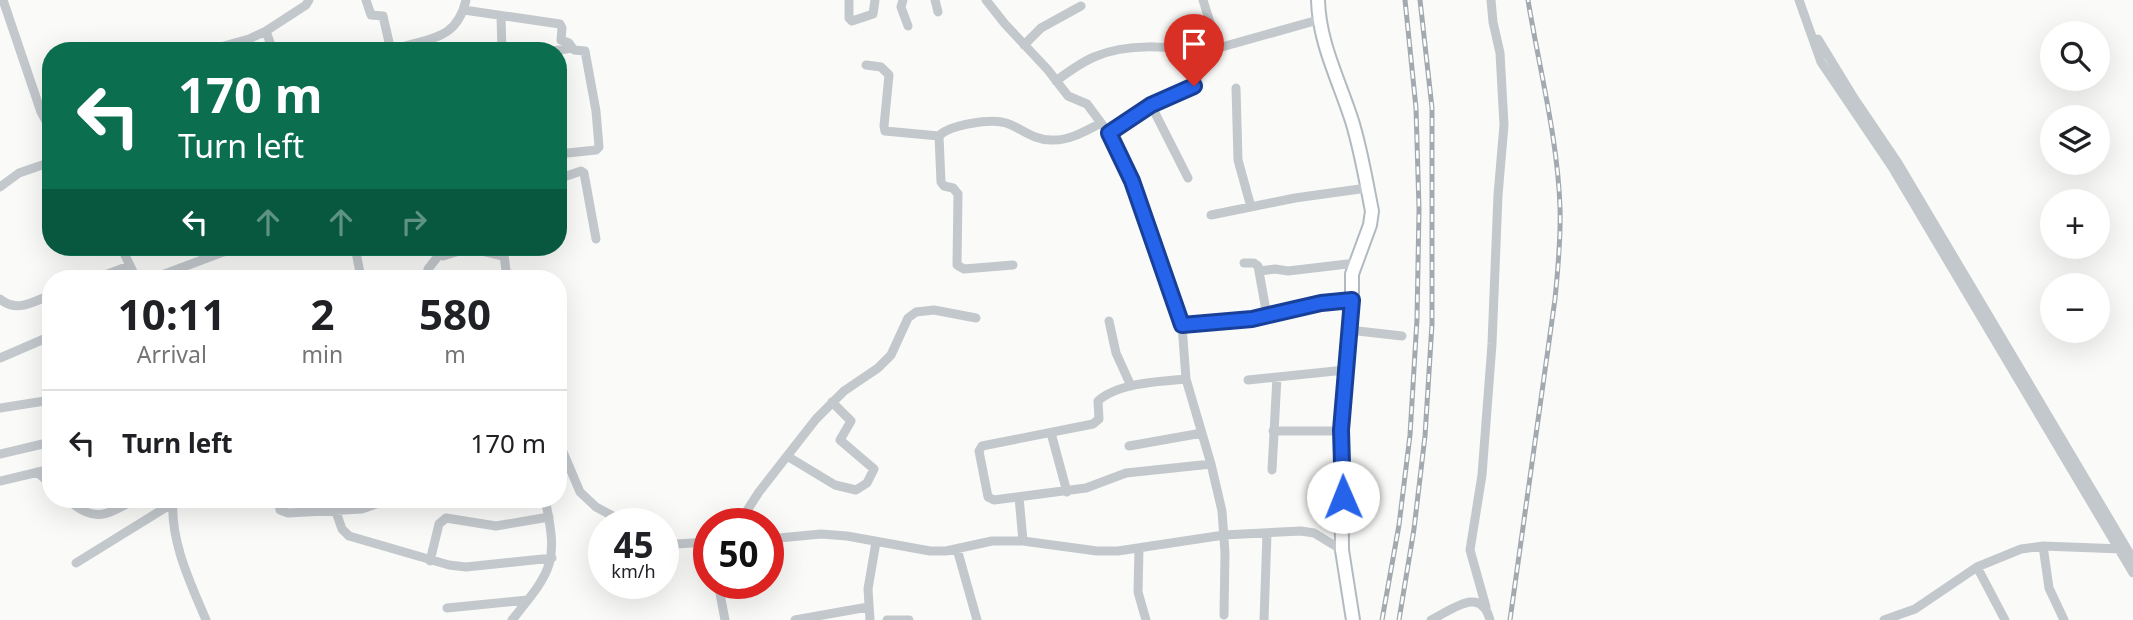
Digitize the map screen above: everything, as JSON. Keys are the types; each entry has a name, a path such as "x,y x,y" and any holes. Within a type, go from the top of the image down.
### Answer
{"main road":[{"path":"1318,0 1318,20 1353,124 1371,211 1370,225 1352,274 1341,430 1342,550 1353,620"}],"street":[{"path":"3,0 42,100"},
{"path":"244,42 266,31 306,5 309,0"},
{"path":"366,0 371,15 383,16 389,42"},
{"path":"424,42 445,34 455,25 464,10 466,0"},
{"path":"849,0 849,18 852,21 873,14 875,0"},
{"path":"903,0 901,7 908,26"},
{"path":"934,0 938,12"},
{"path":"986,0 1068,96 1087,104 1109,133 1132,181 1182,325 1186,379 1222,510 1224,615"},
{"path":"1203,0 1218,48"},
{"path":"1490,620 1470,550 1482,475 1504,125 1500,53 1491,0"},
{"path":"1799,0 1821,62 1892,167 2123,548 2133,573"},
{"path":"1024,45 1041,28 1081,6"},
{"path":"464,10 560,24 561,39 572,48"},
{"path":"501,16 502,42"},
{"path":"1109,133 1151,105 1194,86 1203,57 1218,48 1318,20"},
{"path":"266,31 270,42"},
{"path":"567,49 583,50 587,54 599,147 567,153"},
{"path":"1056,81 1077,66 1110,52 1172,49 1203,57"},
{"path":"866,65 881,68 889,75 885,131 939,136 946,130 965,125 1002,121 1034,137 1051,141 1081,133 1101,123"},
{"path":"1236,88 1238,160 1251,207"},
{"path":"1151,105 1188,178"},
{"path":"939,136 941,182 944,186 954,188 958,194 957,265 964,269 1013,265"},
{"path":"0,187 19,173 42,165"},
{"path":"567,176 581,171 584,173 596,239"},
{"path":"1211,215 1367,188"},
{"path":"125,256 132,270"},
{"path":"175,270 212,256"},
{"path":"429,270 438,256"},
{"path":"1244,263 1254,263 1260,271 1267,316"},
{"path":"1260,271 1288,271 1356,263"},
{"path":"119,270 130,266"},
{"path":"0,299 9,306 16,307 42,298"},
{"path":"1182,325 1267,316 1321,303 1352,300"},
{"path":"749,508 832,402 891,355 908,318 916,312 934,310 976,318"},
{"path":"1109,321 1116,352 1131,386"},
{"path":"1349,330 1402,335"},
{"path":"0,358 42,340"},
{"path":"1248,380 1345,370"},
{"path":"1272,470 1277,377"},
{"path":"1186,379 1131,386 1107,395 1098,401 1097,422 985,445 980,449 988,497 995,500 1067,492 1126,473 1211,464"},
{"path":"0,408 42,401"},
{"path":"787,456 835,485 856,490 867,484 874,469 840,440 852,421 832,402"},
{"path":"1273,431 1341,430"},
{"path":"1051,433 1067,492"},
{"path":"1129,446 1202,433"},
{"path":"0,454 42,444"},
{"path":"567,461 580,492 596,508"},
{"path":"0,481 42,471"},
{"path":"37,472 42,476"},
{"path":"1019,497 1023,541"},
{"path":"80,508 88,514 102,515 117,508"},
{"path":"76,563 138,527 164,508"},
{"path":"173,508 177,542 206,620"},
{"path":"281,508 282,513 336,512 365,508"},
{"path":"512,620 542,582 552,558 552,533 547,508"},
{"path":"336,512 342,529 349,536 429,561 466,567 552,558"},
{"path":"429,561 439,524 446,518 496,526 549,517"},
{"path":"1264,620 1267,533"},
{"path":"784,537 821,534 847,536 930,551 957,549 992,541 1023,541 1097,551 1139,548 1224,535 1314,533 1342,550"},
{"path":"870,620 870,567 876,542"},
{"path":"2043,546 2049,588 2064,620"},
{"path":"1885,620 1915,610 1977,566 2021,549 2043,546 2123,548 2133,559"},
{"path":"1139,548 1138,592 1146,620"},
{"path":"957,549 977,620"},
{"path":"1977,566 2005,620"},
{"path":"721,599 725,620"},
{"path":"447,608 527,600"},
{"path":"1431,620 1469,602 1478,601 1486,607"},
{"path":"795,620 868,607"},
{"path":"1910,620 1915,610"},
{"path":"887,620 909,620"}],"railway":[{"path":"1382,620 1399,525 1410,435 1417,319 1419,209 1416,108 1405,0"},
{"path":"1399,620 1414,529 1425,436 1432,324 1432,108 1420,0"},
{"path":"1510,620 1555,299 1560,231 1556,156 1528,0"}],"route":[{"path":"1194,86 1151,105 1109,133 1132,181 1182,325 1252,319 1321,303 1352,300 1341,430 1343,497"}]}
